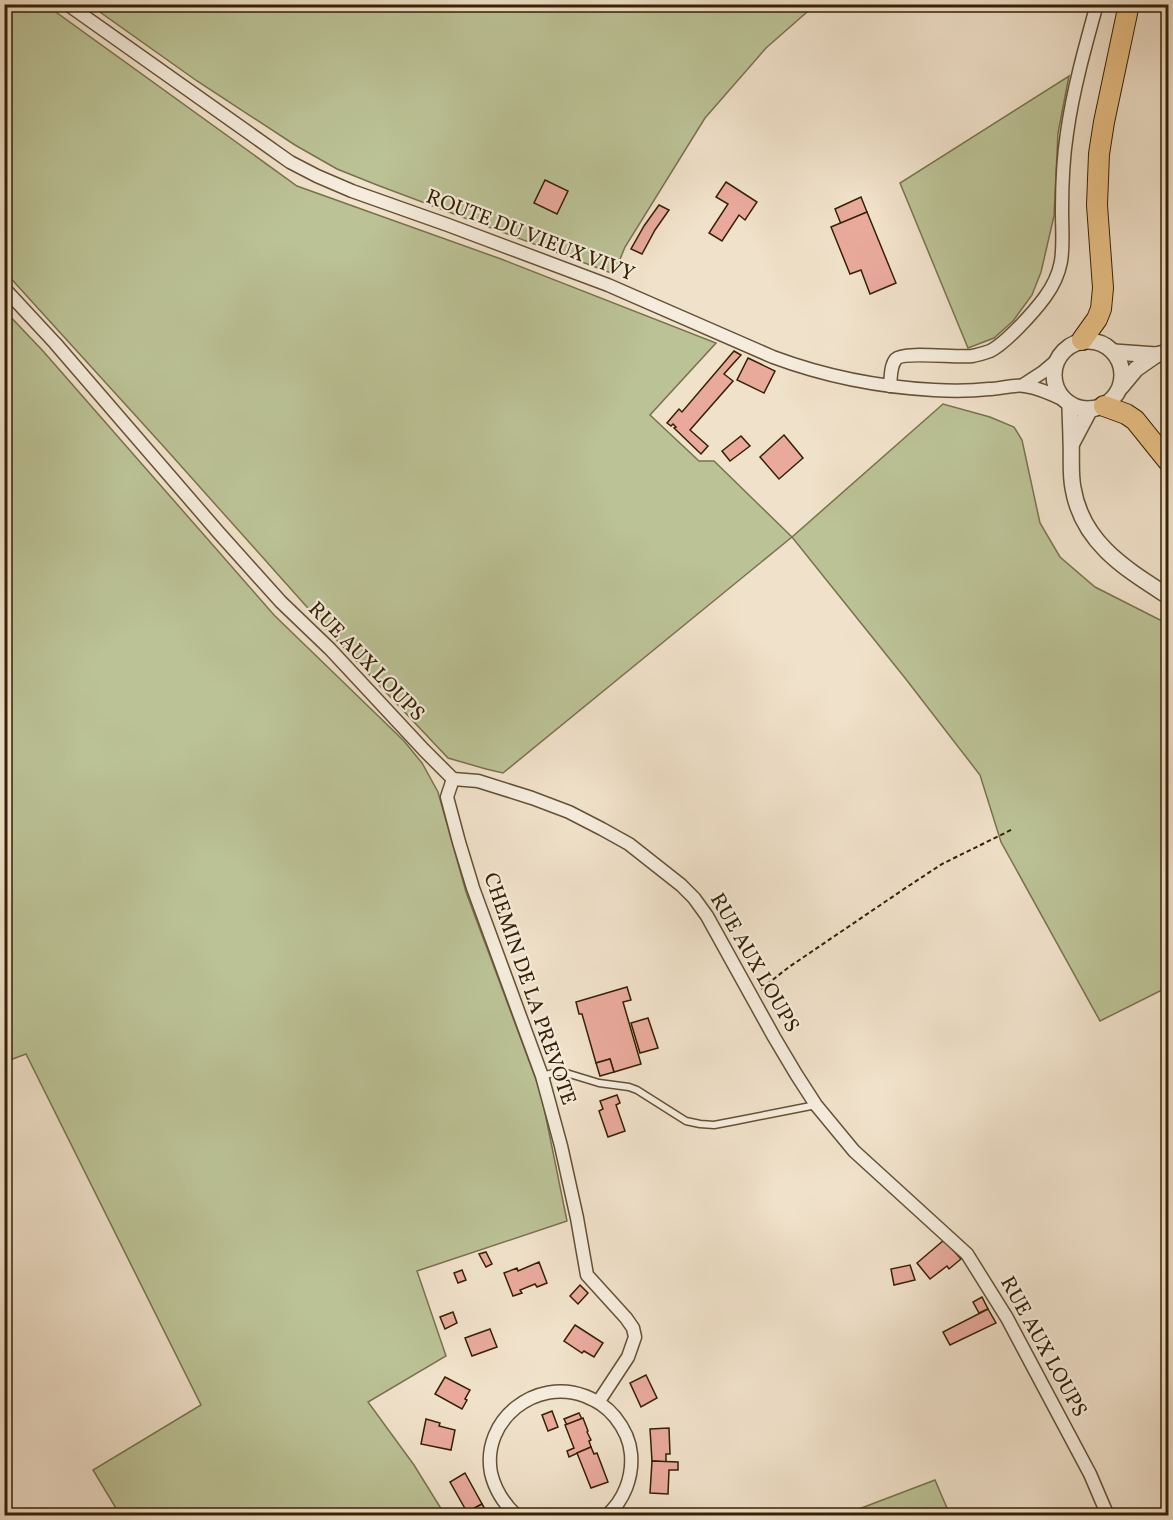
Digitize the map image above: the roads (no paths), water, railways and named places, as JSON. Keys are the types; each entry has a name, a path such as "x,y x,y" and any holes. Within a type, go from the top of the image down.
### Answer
{"highway":[{"path":"1082,340 1097,319 1101,309 1103,288 1097,206 1099,154 1129,4"},
{"path":"1097,407 1125,414 1135,420 1168,461"}],"street":[{"name":"ROUTE DU VIEUX VIVY","path":"67,4 290,162 352,191 608,285 773,357 820,372 867,383 931,390 988,390 1023,385 1043,390 1067,402"},
{"path":"890,386 892,366 898,357 911,355 971,356 989,351 1003,343 1053,286 1063,253 1063,172 1067,132 1075,89 1097,4"},
{"name":"RUE AUX LOUPS","path":"4,288 55,343 281,602 330,649 453,778 501,788 569,812 629,844 694,898 707,916 751,996 816,1105 854,1151 967,1254 1007,1318 1090,1474 1108,1515"},
{"path":"1121,387 1123,374 1121,362 1114,352 1094,340 1082,340 1071,344 1056,361 1054,382 1067,402 1080,408 1097,407 1114,398 1136,369 1162,353"},
{"path":"1114,352 1162,353"},
{"name":"ROUTE DU VIEUX VIVY","path":"1023,385 1056,361"},
{"path":"1067,402 1072,443 1073,490 1087,527 1102,548 1119,563 1168,596"},
{"path":"1072,443 1097,407"},
{"name":"CHEMIN DE LA PREVOTE","path":"453,778 447,797 473,888 542,1076 563,1156 587,1275 633,1328 635,1337 633,1347 598,1401"},
{"path":"517,1515 501,1499 494,1484 490,1457 494,1440 506,1416 521,1403 537,1395 553,1391 580,1394 598,1401 618,1420 627,1439 631,1461 626,1489 620,1501 606,1515"}],"lane":[{"path":"542,1076 563,1072 599,1083 628,1087 637,1090 686,1121 700,1124 724,1123 816,1105"}]}
